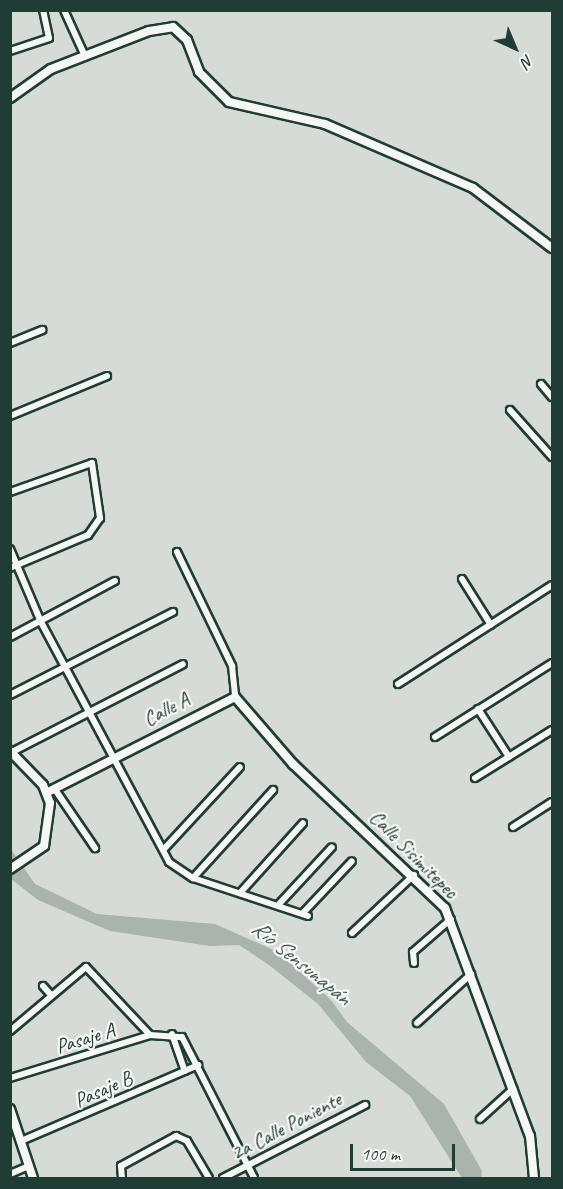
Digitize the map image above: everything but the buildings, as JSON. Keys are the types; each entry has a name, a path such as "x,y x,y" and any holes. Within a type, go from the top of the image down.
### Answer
{"street":[{"path":"10,51 49,39 43,10"},
{"path":"64,10 85,56"},
{"path":"10,98 43,73 155,29 177,29 199,72 229,102 284,111 364,138 483,192 552,248"},
{"path":"10,343 43,330"},
{"path":"10,416 107,376"},
{"path":"541,384 552,398"},
{"path":"510,410 552,457"},
{"path":"545,449 552,442"},
{"path":"10,492 86,462 97,472 98,525 13,566"},
{"path":"10,549 13,566 41,622 147,820 165,848 170,862 193,878 280,903 306,914 352,861"},
{"path":"177,552 232,666 235,697"},
{"path":"462,579 491,625"},
{"path":"10,638 115,581"},
{"path":"398,684 552,585"},
{"path":"10,695 173,612"},
{"path":"435,737 552,663"},
{"path":"95,848 51,790 11,752 90,714 183,664"},
{"name":"Calle A","path":"51,790 235,697"},
{"name":"Calle Sisimitepec","path":"235,697 293,765 415,874 451,918 530,1136 534,1179"},
{"path":"478,709 509,757"},
{"path":"475,778 552,730"},
{"path":"165,848 240,767"},
{"path":"10,869 26,861 46,839 51,790"},
{"path":"193,878 273,790"},
{"path":"513,827 552,802"},
{"path":"240,893 303,823"},
{"path":"280,903 332,847"},
{"path":"352,933 415,874"},
{"path":"414,963 413,952 451,918"},
{"path":"10,1031 86,967 150,1035"},
{"path":"417,1023 471,974"},
{"path":"43,986 51,995"},
{"path":"171,1033 187,1044 249,1164 254,1179"},
{"path":"171,1033 186,1071"},
{"name":"Pasaje A","path":"10,1078 150,1035 171,1033"},
{"name":"Pasaje B","path":"21,1141 198,1065"},
{"path":"480,1119 513,1089"},
{"name":"2a Calle Poniente","path":"223,1179 365,1105"},
{"path":"10,1109 33,1179"},
{"path":"122,1179 121,1166 176,1136 187,1141 209,1179"},
{"path":"10,1174 29,1166"}],"shaded area":[{"path":"10,11 552,11 552,1178 10,1178"},
{"path":"10,848 35,884 97,914 215,924 278,952 331,1000 347,1022 444,1104 482,1171 481,1178 462,1178 410,1096 366,1062 318,1004 269,965 239,945 210,946 110,931 38,900 11,879"}],"water label":[{"name":"Río Sensunapán","path":"301,963"}]}
